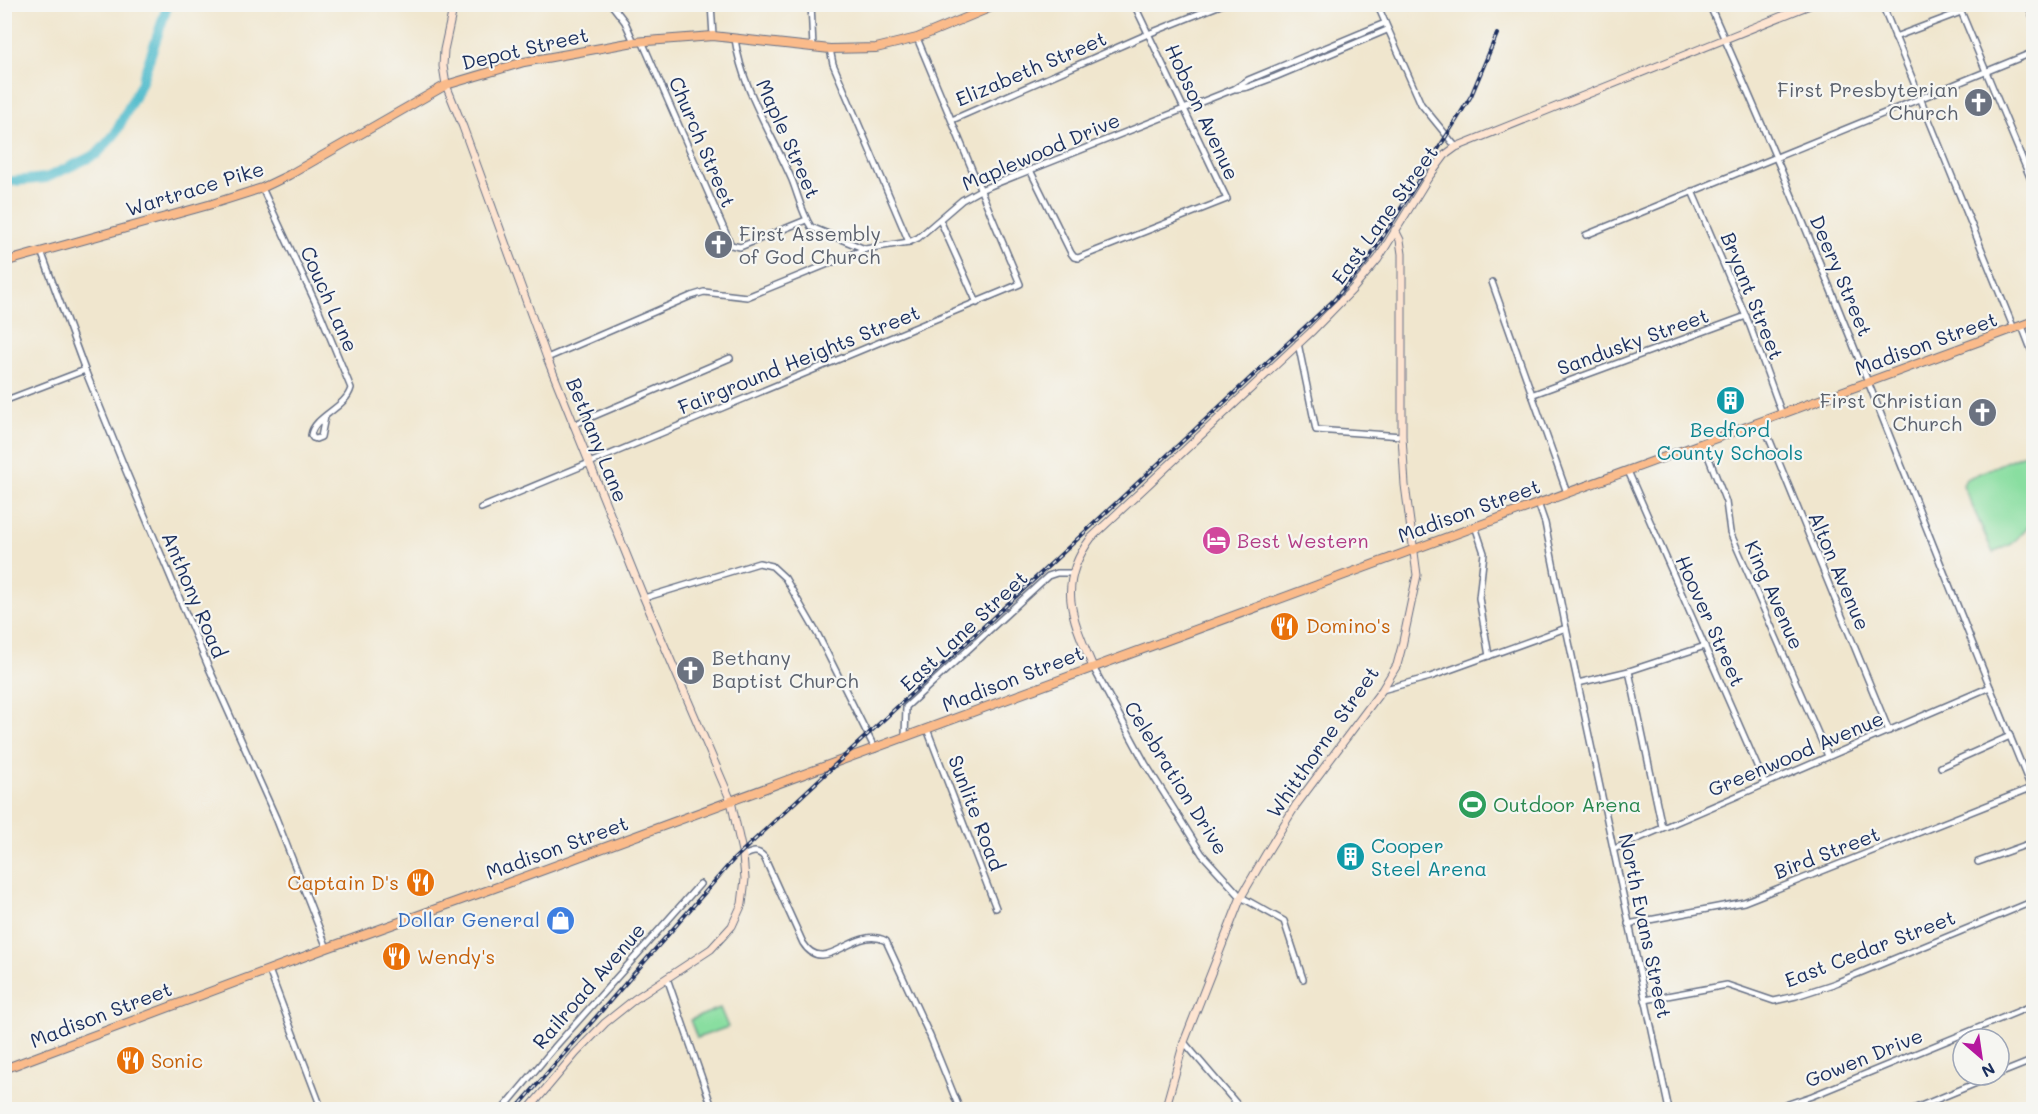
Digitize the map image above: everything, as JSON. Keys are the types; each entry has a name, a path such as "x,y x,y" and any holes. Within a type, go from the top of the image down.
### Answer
{"main road":[{"name":"Depot Street","path":"446,85 524,62 638,41 713,36 830,50 876,48 917,38 999,4"},
{"path":"2029,4 2034,17"},
{"name":"Wartrace Pike","path":"4,262 213,204 262,188 289,175 446,85"},
{"name":"Madison Street","path":"4,1069 327,948 875,749 1093,666 2034,321"}],"street":[{"name":"Bethany Lane","path":"454,4 444,50 443,66 446,85 573,425 731,801"},
{"name":"Church Street","path":"611,4 638,41 731,245 740,247 806,220"},
{"path":"711,4 713,36"},
{"path":"811,4 813,48"},
{"name":"Hobson Avenue","path":"1030,170 1071,253 1078,258 1227,200 1134,4"},
{"name":"Elizabeth Street","path":"951,120 1148,34 1223,4"},
{"path":"1377,4 1421,104 1456,147"},
{"name":"Deery Street","path":"1709,4 1869,382 2034,795"},
{"name":"East Lane Street","path":"1093,666 1073,614 1069,588 1072,573 1082,550 1091,538 1326,318 1352,290 1378,259 1445,154 1456,147 1812,4"},
{"path":"1882,4 2014,330"},
{"path":"1958,4 2034,187"},
{"path":"1895,37 1961,12"},
{"path":"1234,89 1248,80 1385,23"},
{"path":"1234,89 1248,87 1275,77 1387,30"},
{"path":"917,38 981,190"},
{"name":"Maple Street","path":"735,39 745,77 792,181 806,220 811,227 865,249"},
{"path":"830,50 833,64 909,242"},
{"path":"1586,235 2034,51"},
{"name":"Maplewood Drive","path":"547,358 691,296 704,292 747,297 865,249 909,242 918,238 962,200 981,190 1234,89"},
{"name":"Couch Lane","path":"262,188 318,308 351,388 346,398 325,417"},
{"name":"Fairground Heights Street","path":"481,508 1020,284 981,190"},
{"name":"Bryant Street","path":"1692,191 1746,316 1782,414"},
{"path":"939,220 976,303"},
{"name":"Whitthorne Street","path":"1165,1110 1184,1042 1241,897 1296,806 1382,690 1397,664 1417,575 1405,485 1402,436 1402,254 1400,240 1395,230"},
{"name":"Anthony Road","path":"41,251 84,370 208,666 276,818 327,948"},
{"path":"1492,282 1567,493"},
{"name":"Sandusky Street","path":"1531,395 1746,316"},
{"path":"2022,326 2034,357"},
{"path":"1298,343 1316,430 1402,436"},
{"path":"573,425 730,358"},
{"path":"4,401 84,370"},
{"name":"Alton Avenue","path":"1762,421 1889,732"},
{"name":"King Avenue","path":"1702,443 1726,502 1730,532 1828,756"},
{"name":"Hoover Street","path":"1628,471 1765,784"},
{"name":"North Evans Street","path":"1538,503 1545,523 1669,1110"},
{"path":"1475,526 1484,553 1479,598 1489,656"},
{"path":"644,597 759,562 772,566 785,578 818,635 875,749"},
{"name":"East Lane Street","path":"905,736 906,707 1048,576 1057,573 1072,573"},
{"path":"1382,690 1430,676 1566,628"},
{"path":"1578,684 1629,671 1705,646"},
{"name":"Celebration Drive","path":"1093,666 1145,763 1202,854 1241,897 1284,921 1303,979"},
{"path":"1629,671 1662,827"},
{"name":"Greenwood Avenue","path":"1614,849 1990,687"},
{"name":"Sunlite Road","path":"927,729 996,908"},
{"path":"1941,767 2010,736"},
{"name":"Bird Street","path":"1628,924 1744,902 2031,788"},
{"path":"528,1110 576,1053 605,1023 635,999 711,949 732,926 742,903 745,879 743,856 731,801"},
{"path":"1978,862 2034,842"},
{"path":"743,856 755,851 764,856 803,943 813,955 827,955 869,936 886,941 930,1036 960,1110"},
{"name":"Railroad Avenue","path":"502,1110 700,884"},
{"name":"East Cedar Street","path":"1645,1000 1727,985 1774,1001 1796,996 1833,984 2034,901"},
{"path":"269,970 322,1110"},
{"path":"667,978 713,1110"},
{"name":"Gowen Drive","path":"1771,1110 1812,1096 2034,1005"},
{"path":"1184,1042 1242,1110"},
{"path":"2011,1069 2034,1060"},
{"path":"1911,1110 1966,1087"}],"green space":[{"path":"2033,450 2033,521 2012,544 1993,553 1963,485 1966,479"},
{"path":"720,1008 728,1027 697,1038 690,1020"}],"waterway":[{"path":"4,182 46,178 97,154 115,134 141,84 168,4"}],"railway":[{"path":"515,1110 734,859 1334,300 1369,259 1457,119 1471,96 1497,34"}],"place":[{"name":"First Presbyterian Church","path":"1979,102"},
{"name":"First Assembly of God Church","path":"718,245"},
{"name":"Bedford County Schools","path":"1730,400"},
{"name":"First Christian Church","path":"1983,413"},
{"name":"Best Western","path":"1216,541"},
{"name":"Domino's","path":"1285,626"},
{"name":"Bethany Baptist Church","path":"691,670"},
{"name":"Outdoor Arena","path":"1472,805"},
{"name":"Cooper Steel Arena","path":"1350,857"},
{"name":"Captain D's","path":"420,883"},
{"name":"Dollar General","path":"561,920"},
{"name":"Wendy's","path":"396,957"},
{"name":"Sonic","path":"130,1061"}]}
